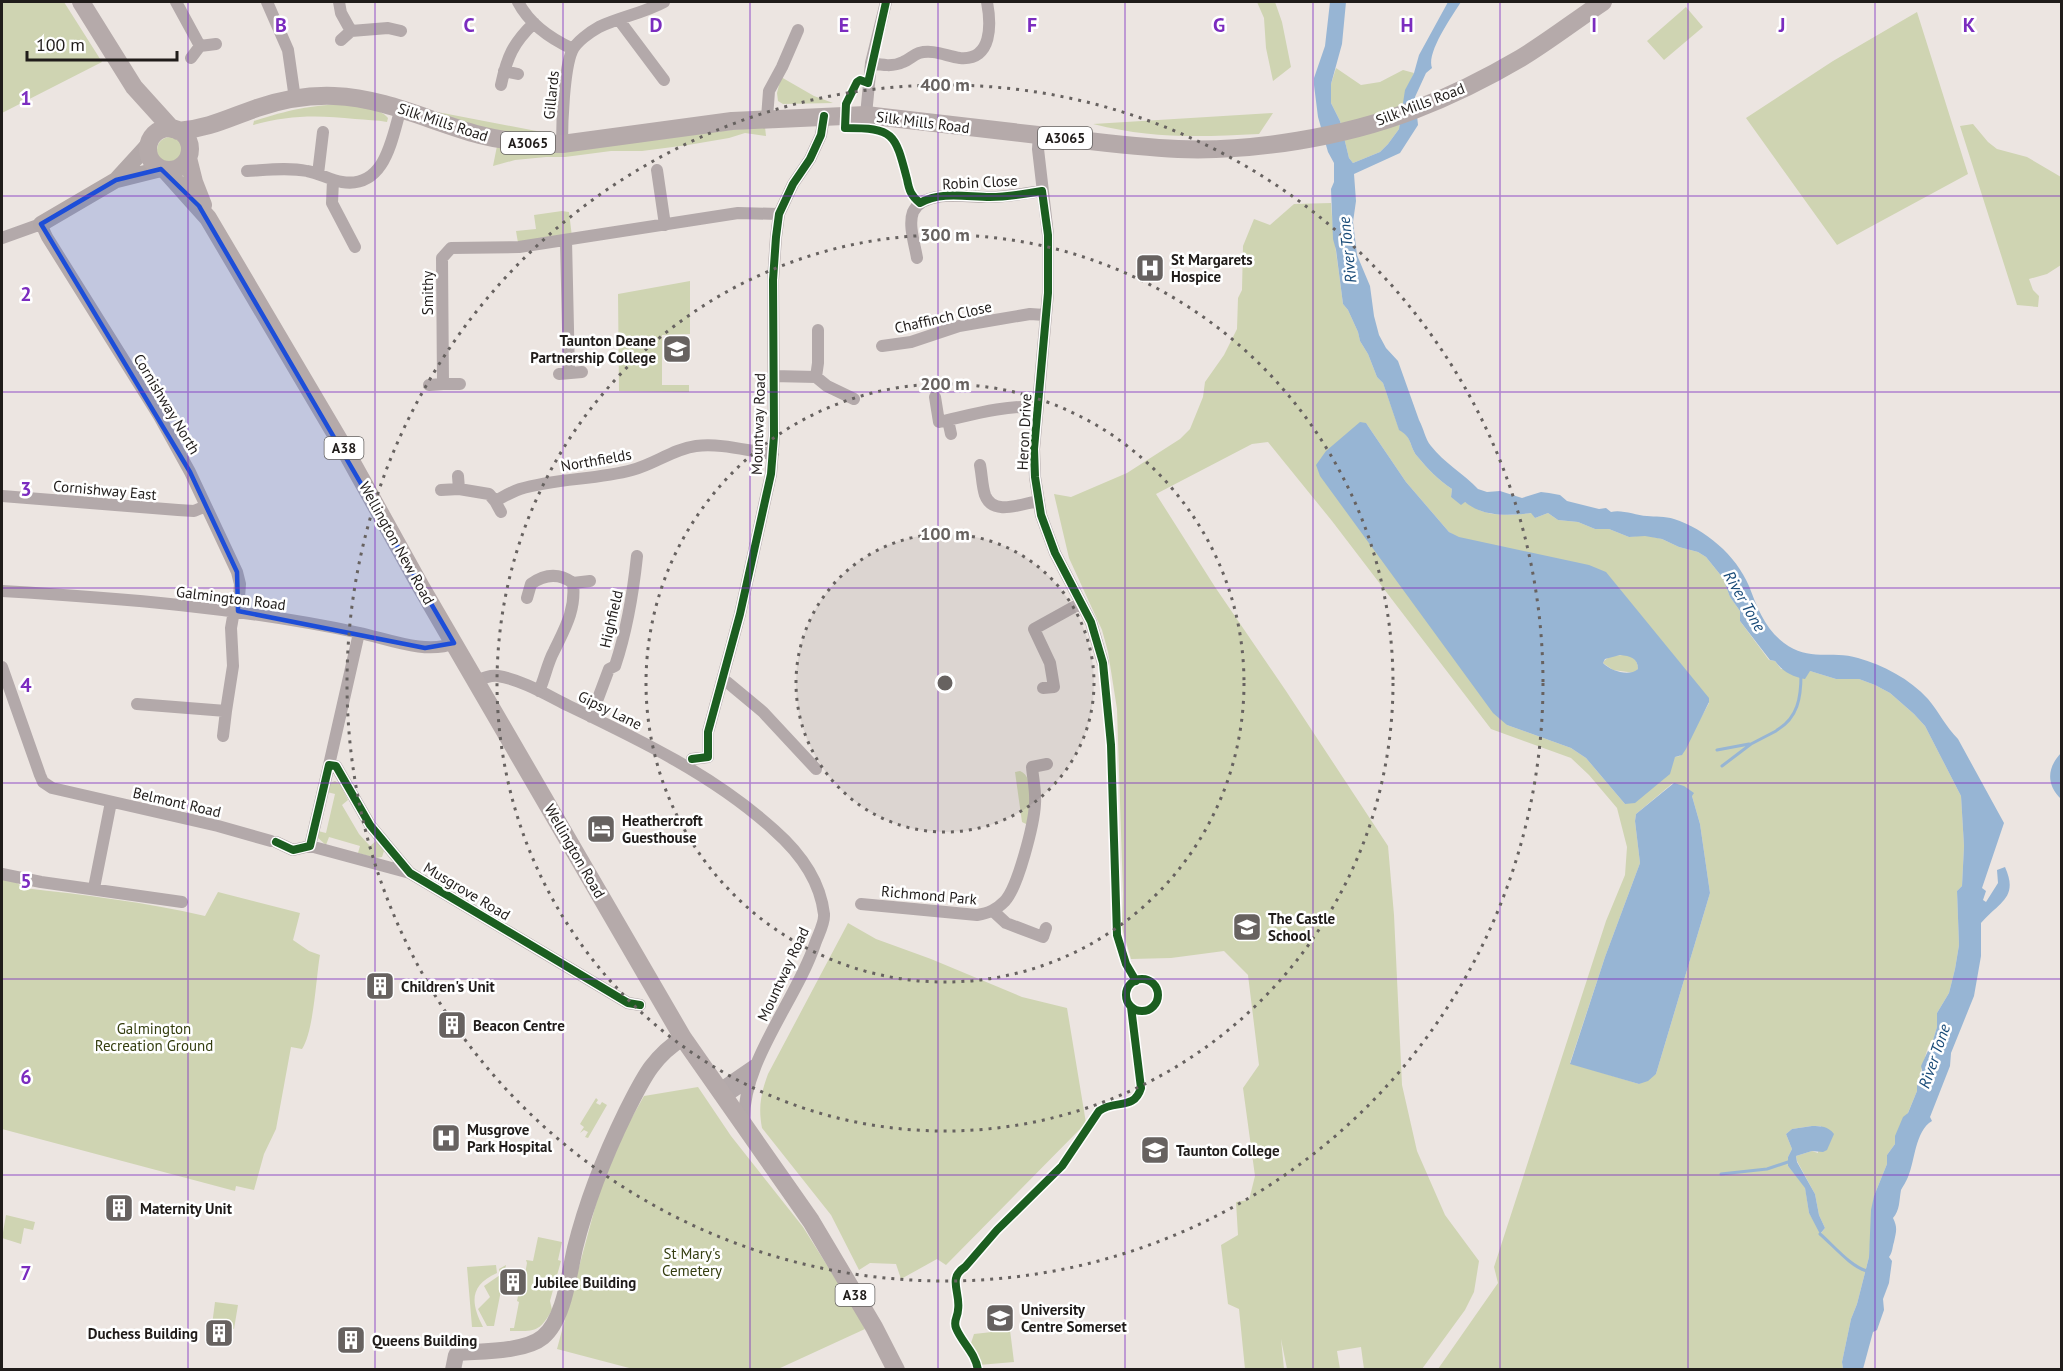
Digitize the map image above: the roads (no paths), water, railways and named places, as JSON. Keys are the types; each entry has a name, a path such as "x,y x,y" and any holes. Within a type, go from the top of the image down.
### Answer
{"main road":[{"name":"A38","path":"81,2 134,87 149,127 150,159 163,169"},
{"name":"Silk Mills Road","path":"175,130 198,129 221,123 260,107 295,99 334,96 359,98 401,108 478,135 500,140 562,144 732,121 866,115 1178,149 1231,148 1312,138 1391,118 1478,82 1522,58 1603,2"},
{"name":"A38","path":"134,87 188,141 188,157"},
{"name":"Silk Mills Road","path":"188,157 221,123"},
{"path":"150,142 162,129 175,130"},
{"path":"163,169 178,168 188,157"},
{"name":"Wellington New Road","path":"188,157 194,182 208,218 345,450 476,681"},
{"name":"Wellington New Road","path":"163,169 208,218"},
{"name":"Wellington Road","path":"476,681 683,1038"},
{"name":"A38","path":"683,1038 811,1221 874,1327 896,1370"}],"street":[{"path":"176,2 200,46"},
{"path":"267,2 288,50 295,99"},
{"path":"339,2 341,13 351,31"},
{"path":"517,2 534,23 555,41 573,49 588,34 600,27 664,2"},
{"path":"866,115 871,63 886,2"},
{"path":"871,63 890,66 918,53 932,52 963,58 973,56 980,52 989,36 991,26 987,2"},
{"path":"619,20 664,80"},
{"path":"501,85 509,55 518,38 534,23"},
{"path":"341,40 351,31 388,24 401,31"},
{"path":"767,118 769,91 798,30"},
{"path":"191,58 200,46 216,44"},
{"name":"Gillards","path":"562,144 569,60 573,49"},
{"path":"654,68 665,59"},
{"path":"504,71 518,74"},
{"path":"259,184 253,171 294,170 351,183 363,180 380,168 393,139 401,108"},
{"name":"Mountway Road","path":"692,759 708,757 708,732 723,681 771,474 773,280 780,214 793,184 810,159 821,135 824,116"},
{"name":"Heron Drive","path":"1039,135 1038,149 1048,235 1048,293 1034,449 1035,477 1041,515 1055,554 1097,639 1103,663"},
{"path":"318,174 320,139"},
{"path":"116,180 150,142"},
{"path":"2,238 41,224 116,180 163,169"},
{"path":"657,170 665,225"},
{"path":"333,180 332,203 354,238"},
{"name":"Robin Close","path":"916,258 912,217 920,203 927,199 956,196 991,197 1042,191"},
{"name":"Smithy","path":"443,384 442,258 451,248 504,248 738,213 780,214"},
{"name":"Cornishway North","path":"41,224 159,416 190,472 237,572 240,584 231,628 233,666 223,736"},
{"path":"566,240 570,373"},
{"name":"Chaffinch Close","path":"882,346 911,342 959,326 1030,314 1046,315"},
{"path":"816,377 818,330"},
{"path":"773,376 816,377 827,386 854,399"},
{"path":"429,385 460,384"},
{"path":"935,397 939,422 1020,406 1037,407"},
{"path":"948,420 951,434"},
{"name":"Northfields","path":"441,490 458,482 489,494 498,507 517,490 609,476 646,466 668,454 693,447 733,447 773,454"},
{"path":"980,465 985,497 997,507 1005,508 1039,501"},
{"name":"Cornishway East","path":"2,496 194,511 206,506"},
{"name":"Highfield","path":"591,717 609,669 615,666 623,641 637,556"},
{"path":"527,598 527,581 558,576 573,583 590,581"},
{"path":"539,691 554,650 568,625 574,601 573,583"},
{"name":"Galmington Road","path":"2,591 236,611 359,633 425,648 442,647 454,643"},
{"path":"1053,687 1050,663 1031,624 1081,603"},
{"path":"310,846 359,633"},
{"name":"Belmont Road","path":"2,667 43,782 52,788 237,831"},
{"name":"Gipsy Lane","path":"476,681 496,676 539,691 646,744 724,791"},
{"path":"723,681 763,712 816,769"},
{"path":"137,704 226,711"},
{"name":"Richmond Park","path":"861,904 977,915 993,911 1007,899 1016,880 1030,830 1035,803 1027,768 1047,764"},
{"name":"Musgrove Road","path":"329,765 336,766 370,825 410,873"},
{"name":"Mountway Road","path":"724,791 775,830 798,855 818,889 824,918 810,958 749,1081 743,1109 744,1127"},
{"name":"Belmont Road","path":"94,888 111,802"},
{"name":"Musgrove Road","path":"237,831 293,850 310,846 410,873 628,1003 640,1005"},
{"path":"248,850 251,837"},
{"path":"9,871 41,882 183,902"},
{"name":"Richmond Park","path":"993,911 1006,923 1043,937 1046,928"},
{"path":"453,1370 456,1356 459,1353 524,1346 537,1342 550,1330 563,1297 587,1204 610,1144 645,1074 667,1048 683,1038"},
{"name":"Mountway Road","path":"721,1094 757,1063"},
{"path":"721,1094 749,1081"}],"water":[{"name":"River Tone","path":"1330,2 1346,2 1342,44 1331,84 1331,103 1340,121 1349,158 1353,163 1380,152 1399,129 1405,90 1414,73 1419,55 1448,2 1461,2 1436,44 1431,61 1432,68 1426,73 1415,97 1418,125 1400,153 1354,174 1356,201 1353,222 1357,255 1370,286 1379,335 1386,348 1398,361 1431,446 1478,489 1487,492 1500,491 1522,498 1541,492 1560,495 1567,501 1599,509 1606,508 1611,512 1674,519 1708,536 1736,564 1767,624 1784,643 1793,649 1811,654 1848,656 1867,661 1896,674 1921,692 1958,739 2004,823 1982,888 1986,891 1983,900 1986,902 1998,883 1997,870 2005,867 2010,886 2005,899 1981,923 1981,956 1974,996 1951,1053 1950,1066 1930,1117 1932,1121 1922,1132 1907,1179 1901,1190 1898,1209 1893,1218 1896,1233 1889,1257 1892,1261 1889,1283 1883,1299 1884,1310 1877,1330 1873,1332 1863,1369 1843,1369 1842,1362 1851,1319 1869,1257 1871,1210 1874,1196 1887,1164 1887,1155 1895,1144 1895,1136 1917,1091 1921,1066 1937,1027 1937,1013 1949,993 1955,969 1959,945 1957,891 1962,886 1964,846 1961,796 1925,726 1890,693 1859,679 1836,679 1810,671 1805,679 1800,678 1788,673 1775,661 1770,660 1740,621 1740,611 1730,597 1723,578 1706,557 1698,552 1662,539 1645,536 1629,537 1609,529 1595,529 1578,522 1558,520 1548,513 1535,518 1531,513 1496,514 1472,507 1465,502 1461,505 1451,497 1452,489 1433,474 1417,456 1409,439 1399,430 1383,383 1377,377 1348,310 1343,304 1333,239 1331,189 1334,182 1334,163 1328,152 1318,117 1314,85 1314,78 1325,46"},
{"path":"1360,422 1366,423 1406,482 1449,532 1459,537 1589,565 1606,572 1709,698 1686,749 1682,755 1675,757 1670,774 1635,803 1625,804 1586,758 1571,748 1507,725 1493,713 1320,476 1316,465 1326,451","holes":["1620,655 1635,660 1638,669 1630,673 1620,672 1603,663 1605,659"]},
{"path":"2061,753 2061,799 2053,788 2050,776 2053,764"},
{"path":"1674,783 1694,793 1692,796 1700,824 1710,893 1656,1074 1648,1081 1639,1084 1570,1064 1605,957 1640,863 1636,814"},
{"path":"1812,1126 1827,1128 1834,1134 1827,1150 1812,1151 1796,1156 1815,1194 1819,1215 1825,1228 1820,1234 1809,1213 1805,1188 1788,1166 1788,1157 1792,1149 1786,1134 1792,1129"}],"waterway":[{"path":"1777,730 1794,713 1800,691 1801,675"},
{"path":"1722,766 1751,744 1776,731"},
{"path":"1717,750 1749,744"},
{"path":"1721,1174 1767,1169 1791,1161"},
{"path":"1820,1234 1849,1260 1867,1271"}],"place":[{"name":"St Margarets Hospice","path":"1150,268"},
{"name":"Taunton Deane Partnership College","path":"677,349"},
{"name":"Heathercroft Guesthouse","path":"601,829"},
{"name":"The Castle School","path":"1247,927"},
{"name":"Children's Unit","path":"380,986"},
{"name":"Beacon Centre","path":"452,1025"},
{"name":"Musgrove Park Hospital","path":"446,1138"},
{"name":"Taunton College","path":"1155,1150"},
{"name":"Maternity Unit","path":"119,1208"},
{"name":"Jubilee Building","path":"513,1282"},
{"name":"University Centre Somerset","path":"1000,1318"},
{"name":"Duchess Building","path":"219,1333"},
{"name":"Queens Building","path":"351,1340"}],"park label":[{"name":"Galmington Recreation Ground","path":"154,1036"},
{"name":"St Mary's Cemetery","path":"692,1262"}]}
